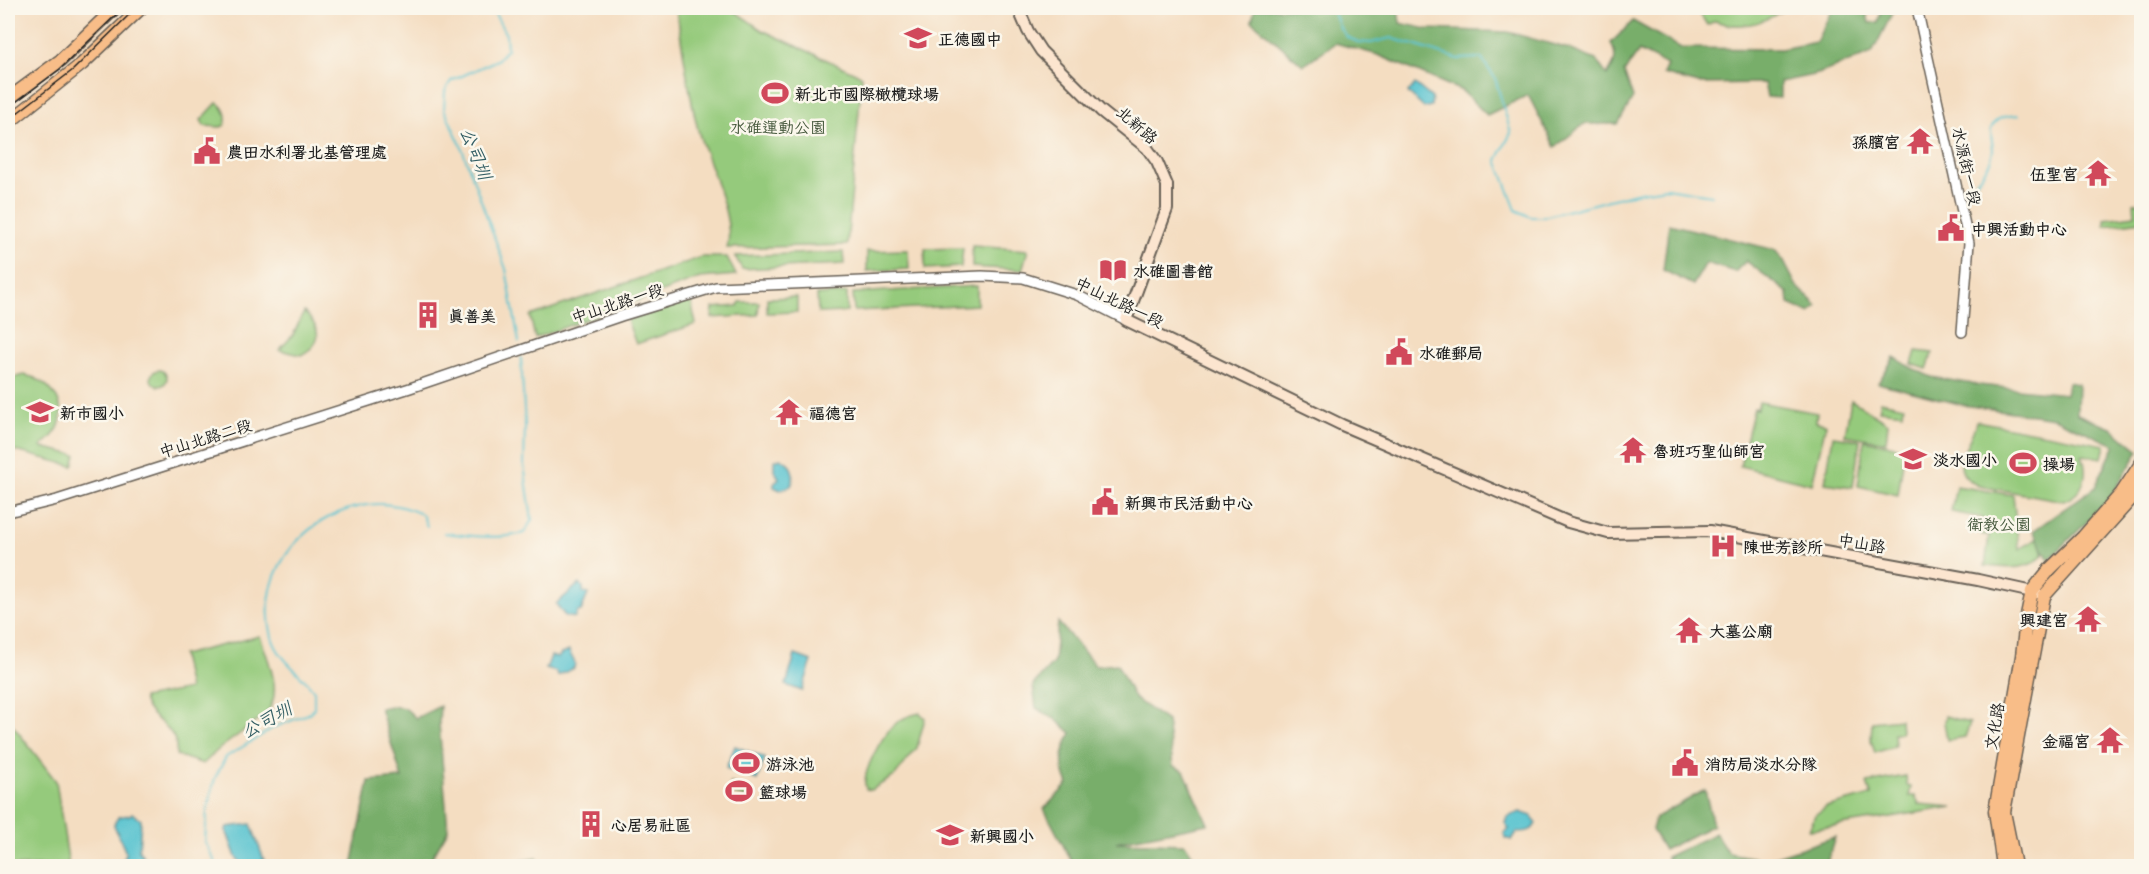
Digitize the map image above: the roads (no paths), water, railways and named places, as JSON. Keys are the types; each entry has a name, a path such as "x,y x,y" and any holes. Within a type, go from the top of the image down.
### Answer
{"main road":[{"path":"8,99 62,60 115,8"},
{"path":"8,123 82,64 141,8"},
{"name":"北新路","path":"1018,8 1028,32 1041,51 1101,111 1147,148 1157,162 1167,185 1167,209 1126,320"},
{"name":"中山北路一段","path":"1126,320 1342,425 1568,522 1608,533 1685,532"},
{"path":"2038,594 2050,569 2083,537 2121,494 2142,462"},
{"path":"2038,594 2131,499 2142,482"},
{"name":"中山路","path":"1685,532 1710,531 2038,594"},
{"name":"文化路","path":"2003,867 1995,811 2022,656 2026,620 2038,594"},
{"name":"文化路","path":"2015,867 2004,812 2038,594"}],"street":[{"name":"水源街一段","path":"1917,8 1969,243 1962,332"},
{"name":"中山北路一段","path":"410,388 621,316 716,287 982,276 1023,278 1077,295 1126,320"},
{"name":"中山北路二段","path":"8,512 57,500 410,388"}],"water":[{"path":"1415,84 1432,98 1431,106 1424,108 1408,93"},
{"path":"780,458 790,466 793,478 791,486 780,490 774,487 779,478 774,470 774,461"},
{"path":"579,584 583,587 583,592 588,594 581,611 577,612 575,618 565,616 556,604"},
{"path":"569,651 575,663 574,668 558,676 556,672 546,669 551,656 558,658"},
{"path":"795,655 812,661 802,691 786,685"},
{"name":"游泳池","path":"735,746 765,758 757,780 726,768"},
{"path":"1520,812 1532,816 1536,823 1535,826 1528,831 1517,832 1512,840 1505,838 1504,833 1509,829 1505,823 1507,817"},
{"path":"132,813 141,820 139,850 149,866 121,866 126,853 114,825 118,818"},
{"path":"251,824 264,860 255,866 244,866 236,857 226,830 227,827"}],"waterway":[{"name":"公司圳","path":"492,8 506,35 507,49 497,60 451,81 445,91 444,109 460,143 506,269 519,342"},
{"path":"1332,8 1340,28 1347,37 1358,42 1371,43 1391,38 1458,59 1481,58 1495,78 1511,133 1497,160 1516,210 1531,217 1543,217 1640,192 1666,188 1712,195"},
{"path":"1974,184 1991,159 1993,125 1998,119 2019,115"},
{"name":"公司圳","path":"444,533 484,537 514,535 524,533 532,520 524,465 525,426 521,358"},
{"name":"公司圳","path":"217,866 205,842 207,811 215,778 226,757 275,727 308,714 314,708 314,691 284,659 272,637 269,612 271,588 280,566 293,546 310,530 330,517 353,508 377,504 400,506 422,514 427,526"}],"tram line":[{"path":"8,108 60,69 123,8"},
{"path":"8,120 73,70 136,8"}],"place":[{"name":"正德國中","path":"918,38"},
{"name":"新北市國際橄欖球場","path":"775,93"},
{"name":"孫臏宮","path":"1920,141"},
{"name":"農田水利署北基管理處","path":"207,151"},
{"name":"伍聖宮","path":"2098,173"},
{"name":"中興活動中心","path":"1951,228"},
{"name":"水碓圖書館","path":"1113,270"},
{"name":"真善美","path":"428,315"},
{"name":"水碓郵局","path":"1399,352"},
{"name":"新市國小","path":"40,412"},
{"name":"福德宮","path":"789,412"},
{"name":"魯班巧聖仙師宮","path":"1633,450"},
{"name":"淡水國小","path":"1913,459"},
{"name":"操場","path":"2023,463"},
{"name":"新興市民活動中心","path":"1105,502"},
{"name":"陳世芳診所","path":"1723,546"},
{"name":"興建宮","path":"2088,619"},
{"name":"大墓公廟","path":"1689,630"},
{"name":"金福宮","path":"2110,740"},
{"name":"游泳池","path":"746,763"},
{"name":"消防局淡水分隊","path":"1685,763"},
{"name":"籃球場","path":"739,791"},
{"name":"心居易社區","path":"591,824"},
{"name":"新興國小","path":"950,835"}],"park label":[{"name":"水碓運動公園","path":"778,126"},
{"name":"衛教公園","path":"1999,523"}]}
